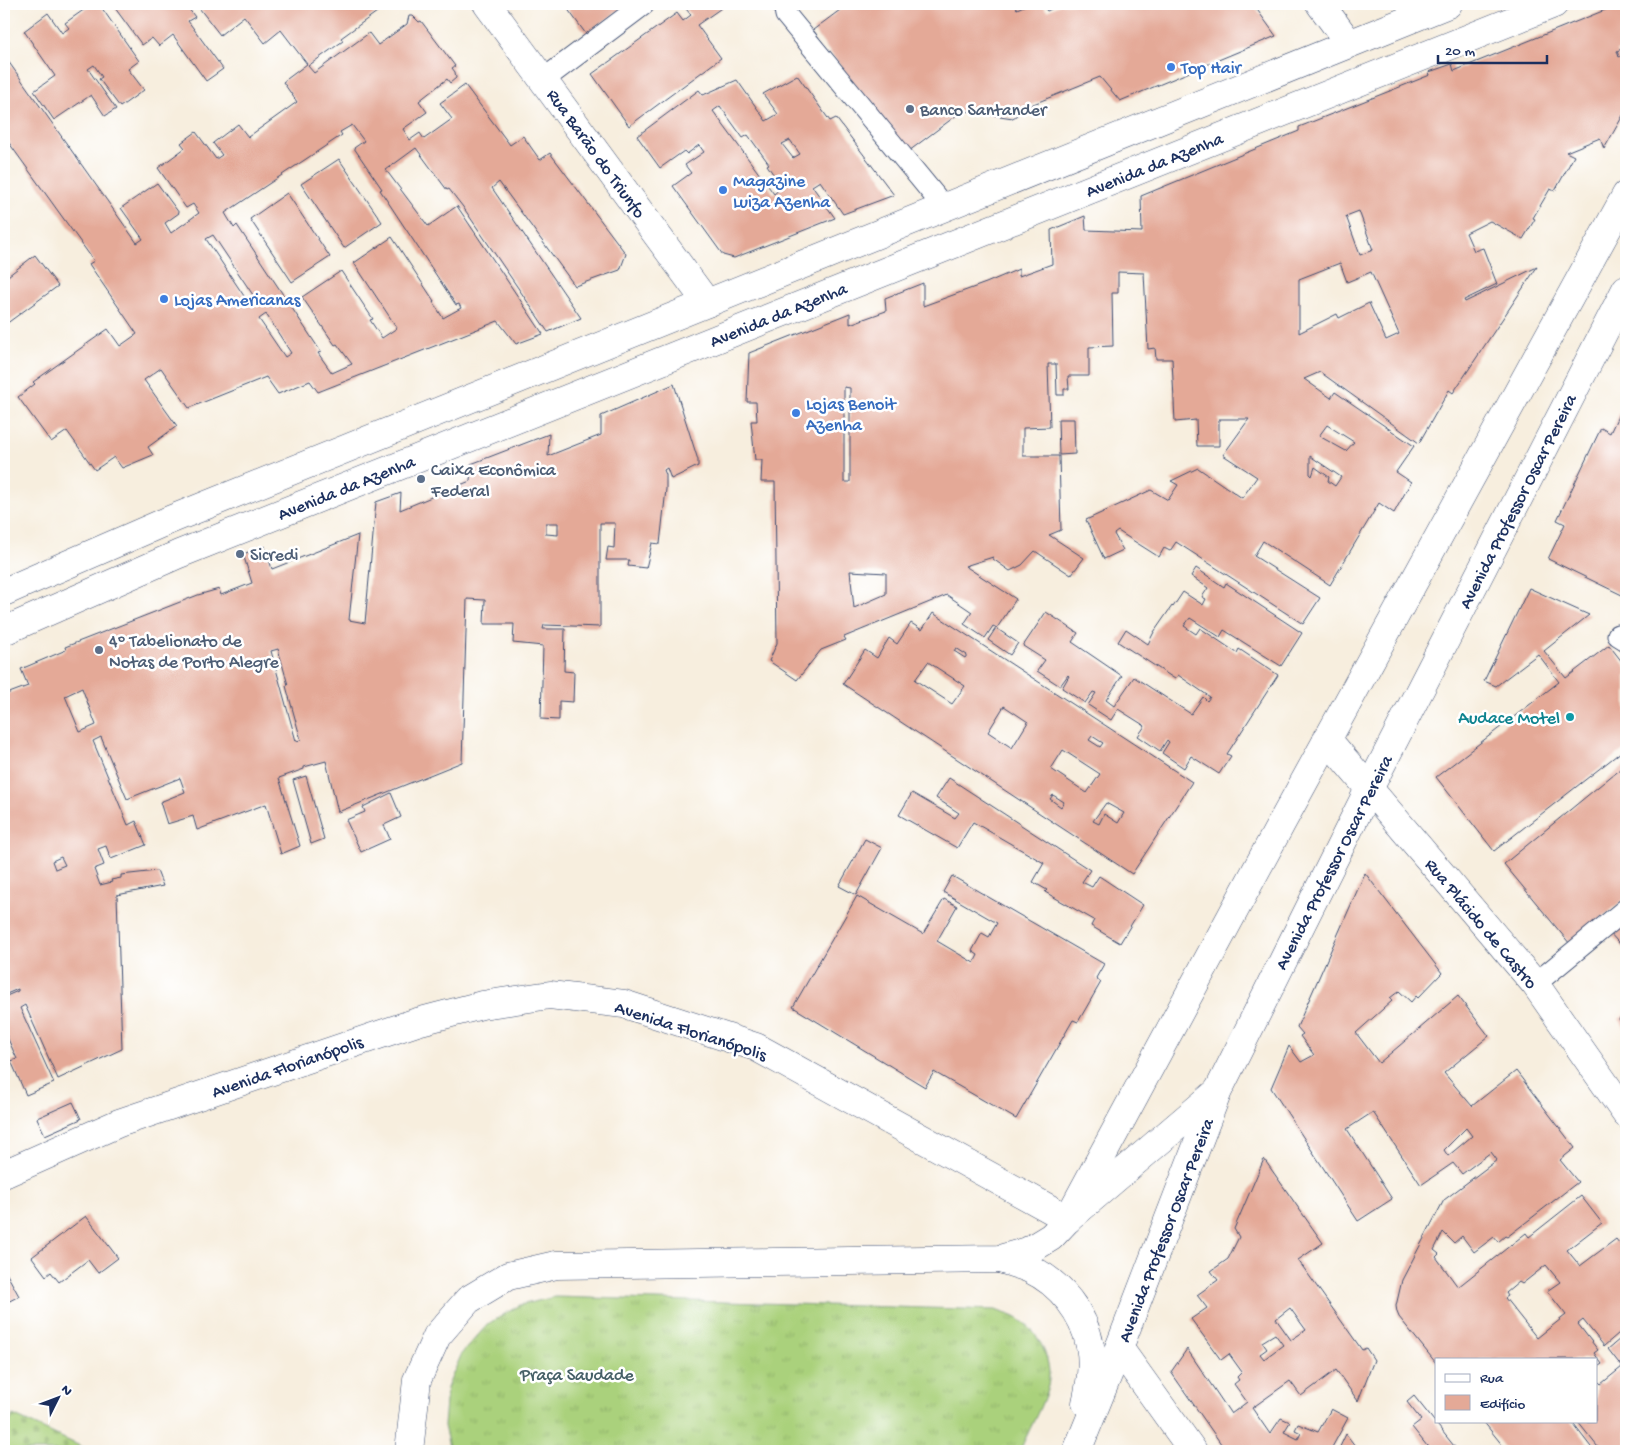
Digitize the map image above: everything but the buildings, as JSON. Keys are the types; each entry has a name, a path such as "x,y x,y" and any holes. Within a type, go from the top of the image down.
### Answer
{"main road":[{"name":"Rua Barão do Triunfo","path":"487,4 708,303"},
{"path":"1320,4 1349,43"},
{"name":"Avenida da Azenha","path":"8,582 167,521 1448,4"},
{"name":"Avenida da Azenha","path":"4,631 179,554 1554,4"},
{"path":"1068,1219 1327,739 1626,196"},
{"name":"Avenida Professor Oscar Pereira","path":"1077,1450 1119,1348 1218,1091 1369,789 1626,289"},
{"path":"8,582 40,616"},
{"name":"Rua Plácido de Castro","path":"1327,739 1535,984 1626,1114"},
{"name":"Avenida Florianópolis","path":"4,1174 119,1123 417,1022 482,1005 550,995 624,1004 756,1048 1068,1219"},
{"path":"409,1451 417,1380 437,1336 468,1300 508,1276 556,1265 1000,1259 1028,1251 1051,1238 1068,1219 1218,1091"},
{"path":"1000,1259 1031,1269 1058,1288 1080,1314 1090,1345 1091,1378 1077,1450"},
{"path":"1119,1348 1193,1451"}],"lane":[{"path":"543,80 644,4"},
{"path":"784,4 786,15 944,207"},
{"path":"1535,984 1626,909"}],"green space":[{"name":"Praça Saudade","path":"555,1297 996,1310 1015,1317 1024,1323 1038,1339 1047,1359 1049,1380 1044,1398 1020,1451 450,1451 444,1426 447,1388 462,1353 488,1324 520,1305"},
{"path":"13,1415 91,1451 4,1451 4,1435"}],"place":[{"name":"Top Hair","path":"1171,67"},
{"name":"Banco Santander","path":"910,109"},
{"name":"Magazine Luiza Azenha","path":"723,190"},
{"name":"Lojas Americanas","path":"164,299"},
{"name":"Lojas Benoit Azenha","path":"796,413"},
{"name":"Caixa Econômica Federal","path":"421,479"},
{"name":"Sicredi","path":"240,554"},
{"name":"4º Tabelionato de Notas de Porto Alegre","path":"99,650"},
{"name":"Audace Motel","path":"1570,717"}]}
